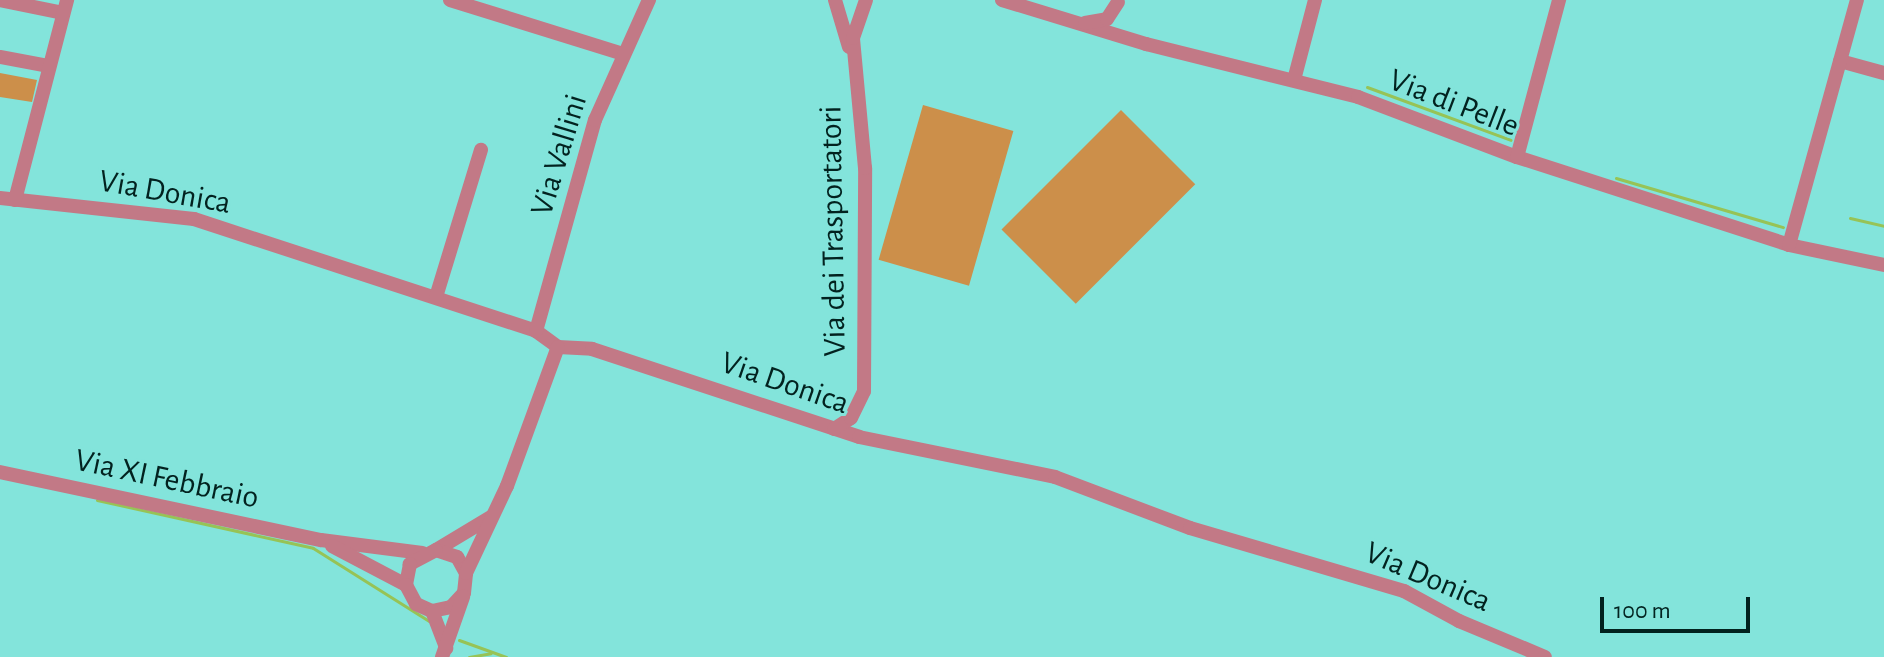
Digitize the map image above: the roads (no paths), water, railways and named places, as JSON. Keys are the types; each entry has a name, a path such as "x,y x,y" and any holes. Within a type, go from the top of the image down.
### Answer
{"street":[{"path":"0,0 65,6 7,199"},
{"path":"450,0 623,54"},
{"name":"Via Vallini","path":"536,331 595,120 649,0"},
{"name":"Via dei Trasportatori","path":"835,0 855,66"},
{"name":"Via dei Trasportatori","path":"834,429 851,418 864,391 865,168 854,28 866,0"},
{"name":"Via di Pelle","path":"1002,0 1146,44 1358,97 1517,157 1789,245 1884,265"},
{"path":"1294,80 1315,0"},
{"path":"1517,157 1559,0"},
{"path":"1789,245 1857,0"},
{"path":"1069,20 1101,22 1118,1"},
{"path":"1118,1 1121,27 1146,44"},
{"path":"0,57 49,66"},
{"path":"1840,61 1884,73"},
{"path":"436,297 481,150"},
{"name":"Via Donica","path":"7,199 194,219 536,331 558,347 592,349 834,429 1055,477 1190,528 1404,591 1459,621 1545,657"},
{"path":"444,652 464,593 466,573 492,516 558,347"},
{"name":"Via XI Febbraio","path":"0,472 321,540 429,551"},
{"path":"464,593 451,607 432,611 416,604 406,585 410,564 492,516"},
{"name":"Via XI Febbraio","path":"321,540 406,585"},
{"path":"429,551 457,557 466,573"},
{"path":"432,611 444,652"}],"waterway":[{"path":"1367,87 1511,140"},
{"path":"1616,178 1783,227"},
{"path":"1850,218 1884,226"},
{"path":"97,500 313,548 429,621"},
{"path":"459,640 506,657"},
{"path":"469,657 491,653"}]}
